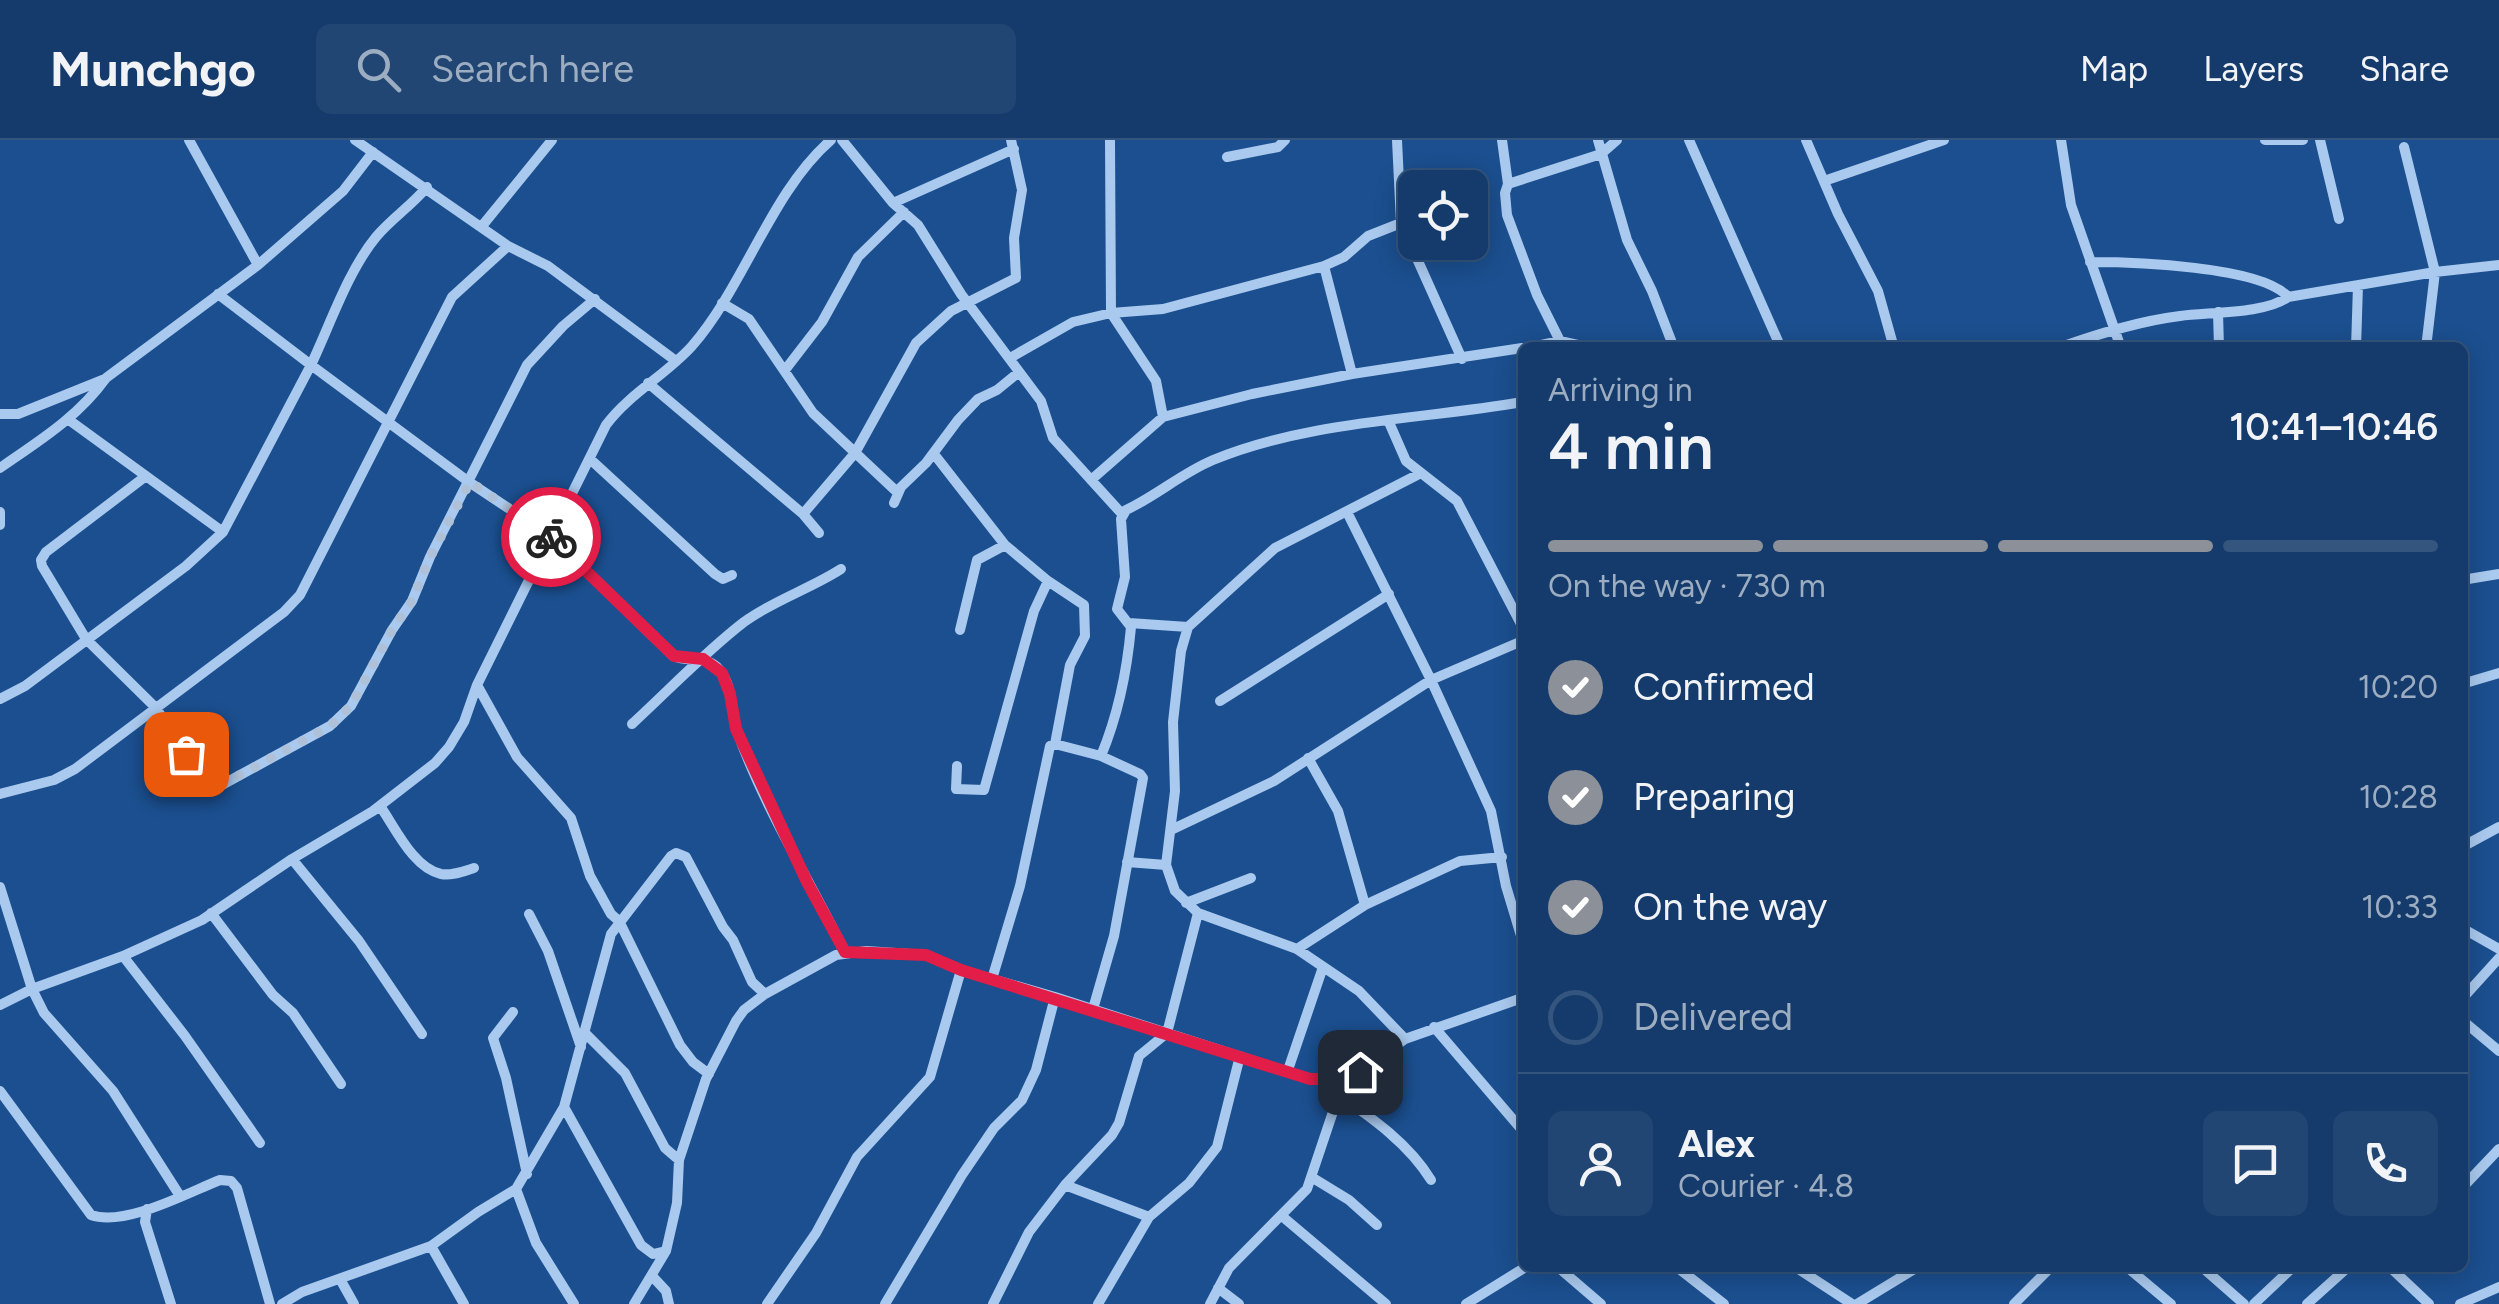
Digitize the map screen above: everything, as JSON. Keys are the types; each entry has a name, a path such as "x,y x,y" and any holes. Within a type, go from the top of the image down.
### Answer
{"street":[{"path":"189,140 258,265"},
{"path":"355,140 508,246 548,266 676,361"},
{"path":"482,226 552,140"},
{"path":"0,1005 32,988 123,956 211,913 292,858 380,806 435,763 464,722 477,686 606,425 692,345 722,303 796,178 830,140"},
{"path":"842,140 893,202 918,225 968,303 1041,401 1054,438 1122,514 1125,578 1118,608 1129,623 1128,663 1113,727 1101,756"},
{"path":"1110,140 1111,313 1156,381 1162,417"},
{"path":"1228,157 1278,147 1285,140"},
{"path":"1397,140 1398,170"},
{"path":"1502,140 1508,184 1507,215 1537,295 1560,341"},
{"path":"1598,140 1626,240 1652,290 1672,342"},
{"path":"1508,184 1601,154 1616,140"},
{"path":"1689,140 1778,342"},
{"path":"1806,140 1878,292 1892,342"},
{"path":"1824,180 1944,140"},
{"path":"2061,140 2071,206 2119,342"},
{"path":"2265,140 2303,140"},
{"path":"2320,140 2339,220"},
{"path":"803,514 856,453 916,343 951,311 1016,278 1014,238 1022,190 1012,144 893,202"},
{"path":"2404,148 2435,272 2427,342"},
{"path":"0,414 18,414 106,378 258,265 343,191 372,152"},
{"path":"0,698 25,686 186,566 223,532 362,258 376,237 426,187"},
{"path":"785,370 822,322 865,248 904,212"},
{"path":"1010,358 1061,326 1111,313 1162,309 1324,266 1344,257 1368,236 1398,224"},
{"path":"0,794 54,780 75,769 284,612 300,595 452,298 508,246"},
{"path":"1418,260 1462,359"},
{"path":"2090,262 2199,268 2272,285 2288,297"},
{"path":"2077,342 2180,316 2261,306 2288,297 2435,272 2499,265"},
{"path":"1324,266 1352,374"},
{"path":"2356,342 2358,285"},
{"path":"218,294 390,424 550,536 667,651 682,660 703,659 716,666 727,682 736,729 807,882 845,952"},
{"path":"146,476 46,552 41,560 86,639 156,708 200,776 213,787 330,726 351,706 412,601 430,557 528,365 563,326 595,299"},
{"path":"722,303 749,319 813,412 895,498 978,399 1020,372"},
{"path":"2218,312 2219,342"},
{"path":"1555,342 1564,342"},
{"path":"1091,480 1162,417 1352,374 1518,349"},
{"path":"0,468 70,420 106,378"},
{"path":"648,384 803,514 819,533"},
{"path":"1122,514 1212,461 1328,428 1518,403"},
{"path":"70,420 223,532"},
{"path":"1388,420 1406,460 1457,500 1518,618"},
{"path":"934,454 1005,544 1048,581 1080,601 1086,610 1085,636 1070,665 1020,886 992,979"},
{"path":"590,460 715,574 723,579 732,576"},
{"path":"1405,1040 1360,991 1297,949 1198,913 1174,891 1166,865 1175,791 1173,722 1188,627 1274,548 1421,473"},
{"path":"0,512 0,525"},
{"path":"1347,512 1492,811 1518,925"},
{"path":"960,630 977,560 1005,544"},
{"path":"632,724 743,623 774,602 819,583 841,568"},
{"path":"2468,579 2499,574"},
{"path":"957,766 956,789 984,790 1034,611 1048,581"},
{"path":"1220,701 1389,594"},
{"path":"1129,623 1188,627"},
{"path":"1171,830 1234,802 1431,680 1518,643"},
{"path":"2468,682 2499,673"},
{"path":"477,686 516,757 571,818 590,876 619,921 680,1045 708,1074"},
{"path":"1054,744 1101,756 1142,778 1114,936 1093,1010"},
{"path":"1308,758 1338,811 1365,905"},
{"path":"380,806 414,855 430,869 452,874 474,868"},
{"path":"2468,844 2499,827"},
{"path":"282,1304 302,1292 431,1246 516,1189 564,1107 611,934 672,856 682,854 692,866 723,927 734,940 752,982 765,994"},
{"path":"1297,949 1365,905 1460,861 1502,857"},
{"path":"292,858 359,941 422,1034"},
{"path":"1127,862 1166,865"},
{"path":"1186,903 1251,878"},
{"path":"0,888 32,988 44,1013 113,1091 180,1196"},
{"path":"1511,900 1518,896"},
{"path":"211,913 273,994 293,1013 341,1084"},
{"path":"993,1304 1021,1244 1066,1185 1112,1135 1139,1056 1168,1032 1198,913"},
{"path":"529,914 548,951 581,1047"},
{"path":"2468,931 2499,949"},
{"path":"634,1304 666,1251 677,1204 679,1160 708,1074 740,1014 765,994 845,952 926,955 961,970 1310,1079 1344,1079 1405,1040 1518,999"},
{"path":"123,956 260,1144"},
{"path":"2468,992 2499,958"},
{"path":"1288,1070 1323,966"},
{"path":"768,1304 816,1233 857,1156 930,1077 961,970"},
{"path":"885,1304 962,1175 994,1128 1022,1100 1036,1070 1055,997"},
{"path":"513,1012 493,1038 527,1174"},
{"path":"2468,1025 2499,1050"},
{"path":"1434,1027 1518,1125"},
{"path":"586,1034 625,1073 665,1148 679,1160"},
{"path":"1098,1304 1149,1217 1189,1183 1218,1147 1240,1056"},
{"path":"1210,1304 1229,1268 1283,1217 1313,1178 1344,1079"},
{"path":"0,1091 91,1215 126,1216 220,1180 231,1181 237,1188 270,1304"},
{"path":"1338,1094 1370,1116 1420,1162 1431,1180"},
{"path":"564,1107 641,1245 653,1254 666,1251"},
{"path":"2468,1183 2499,1149"},
{"path":"2468,1171 2476,1177"},
{"path":"1313,1178 1349,1200 1377,1225"},
{"path":"1066,1185 1149,1217"},
{"path":"516,1189 536,1243 574,1304"},
{"path":"147,1209 145,1222 171,1304"},
{"path":"1283,1217 1386,1304"},
{"path":"431,1246 464,1304"},
{"path":"1466,1304 1518,1272"},
{"path":"1565,1272 1601,1304"},
{"path":"1683,1272 1724,1304"},
{"path":"1803,1272 1854,1304 1909,1272"},
{"path":"2014,1304 2046,1272"},
{"path":"2133,1272 2171,1304"},
{"path":"2208,1272 2244,1304"},
{"path":"2254,1304 2288,1272"},
{"path":"2308,1304 2343,1272"},
{"path":"2394,1272 2429,1304"},
{"path":"653,1276 666,1292 669,1304"},
{"path":"340,1280 354,1304"},
{"path":"2460,1304 2499,1286"},
{"path":"1218,1288 1238,1304"}],"way so far":[{"path":"186,754 206,782 220,786 339,718 351,706 412,601 430,557 470,482 551,537"}],"route":[{"path":"551,537 667,651 682,660 703,659 722,673 736,729 807,882 845,952 926,955 961,970 1310,1079 1344,1079 1360,1072"}]}
